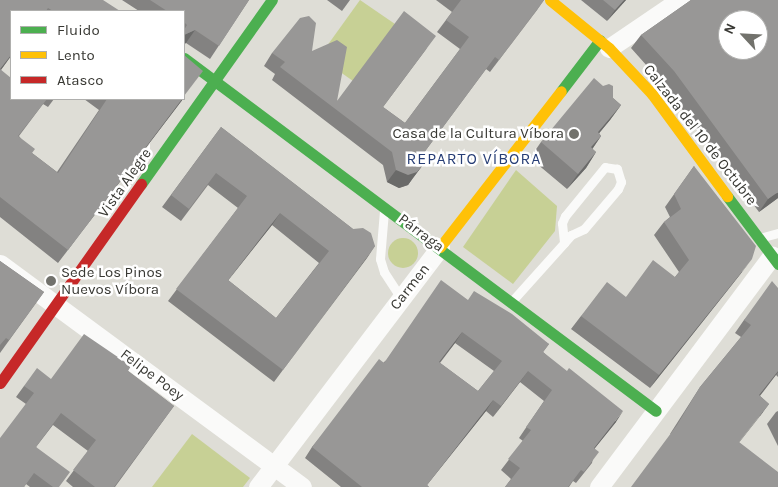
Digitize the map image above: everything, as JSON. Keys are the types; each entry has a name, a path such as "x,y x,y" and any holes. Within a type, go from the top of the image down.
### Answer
{"street":[{"name":"Vista Alegre","path":"0,382 58,305 272,0"},
{"name":"Calzada del 10 de Octubre","path":"550,0 604,44 657,100 775,260"},
{"path":"604,44 680,0"},
{"name":"Carmen","path":"258,487 440,248 604,44"},
{"name":"Párraga","path":"185,59 385,206 656,411"},
{"path":"599,487 656,411 775,260"},
{"name":"Felipe Poey","path":"0,264 302,487"}],"lane":[{"path":"512,302 564,243 571,235 584,229 618,188 621,174 617,169 604,167 565,216 562,223 564,243"},
{"path":"385,206 380,259 384,272 401,298"},
{"path":"760,238 778,233"}],"green space":[{"path":"360,0 395,24 353,81 319,57"},
{"path":"516,170 557,206 555,231 513,284 463,247"},
{"path":"403,238 414,242 418,253 414,264 403,268 392,264 388,253 392,242"},
{"path":"192,434 250,478 243,487 152,487"}],"building":[{"path":"0,0 103,0 118,10 51,10 48,8 47,10 10,10 10,56 0,69"},
{"path":"150,0 249,0 219,46 195,30 185,35 187,25 185,23 185,10 165,10"},
{"path":"461,0 544,0 499,60 495,57 423,154 422,166 417,172 408,175 396,170 392,152 280,67 285,62 272,53 300,18 309,16 316,23 312,51 337,40 347,47 337,101 404,11 436,36 383,107 405,123 469,37 446,20"},
{"path":"603,0 624,0 615,10"},
{"path":"691,0 778,0 778,192 768,199 674,71 641,35"},
{"path":"185,56 203,71 185,95"},
{"path":"0,69 10,77 10,100 46,100 18,136 35,149 32,153 58,173 106,100 181,100 68,250 0,197"},
{"name":"Casa de la Cultura Víbora","path":"594,78 603,86 609,84 613,86 613,98 621,105 598,132 601,136 591,147 596,152 578,174 541,142"},
{"path":"221,127 353,229 363,228 371,233 375,246 283,370 176,289 247,196 216,173 189,209 171,195","holes":["280,213 329,251 276,318 228,280"]},
{"path":"694,166 756,246 752,259 659,375 581,316 607,282 626,297 653,260 675,277 689,260 664,222 681,209 674,194"},
{"path":"0,261 44,292 9,340 6,338 0,345"},
{"path":"441,280 468,300 474,291 512,314 549,344 543,352 567,371 569,368 623,411 594,448 599,452 584,472 581,470 568,487 505,487 520,468 508,459 531,430 526,427 552,390 528,371 501,406 493,400 427,485 429,487 362,487 312,447 379,359 384,363","holes":["462,332 502,361 478,391 439,362"]},
{"path":"772,281 778,288 778,371 759,395 769,404 739,442 778,472 778,487 631,487 677,425 700,387 751,325 744,320"},
{"path":"84,334 131,366 128,371 174,406 114,487 95,487 73,470 96,440 61,413 36,447 70,472 59,487 53,487 34,473 24,487 0,487 0,438 34,393 24,386 37,368 51,379"}],"traffic: fast":[{"path":"141,184 272,0"},
{"path":"561,91 600,40"},
{"path":"185,59 656,411"},
{"path":"727,196 778,264"}],"traffic: slow":[{"path":"550,0 609,48 652,94 727,196"},
{"path":"440,247 561,91"}],"traffic: jam":[{"path":"0,383 141,184"}],"place":[{"name":"Casa de la Cultura Víbora","path":"574,134"},
{"name":"Sede Los Pinos Nuevos Víbora","path":"51,281"}],"district":[{"name":"REPARTO VÍBORA","path":"474,159"}]}
